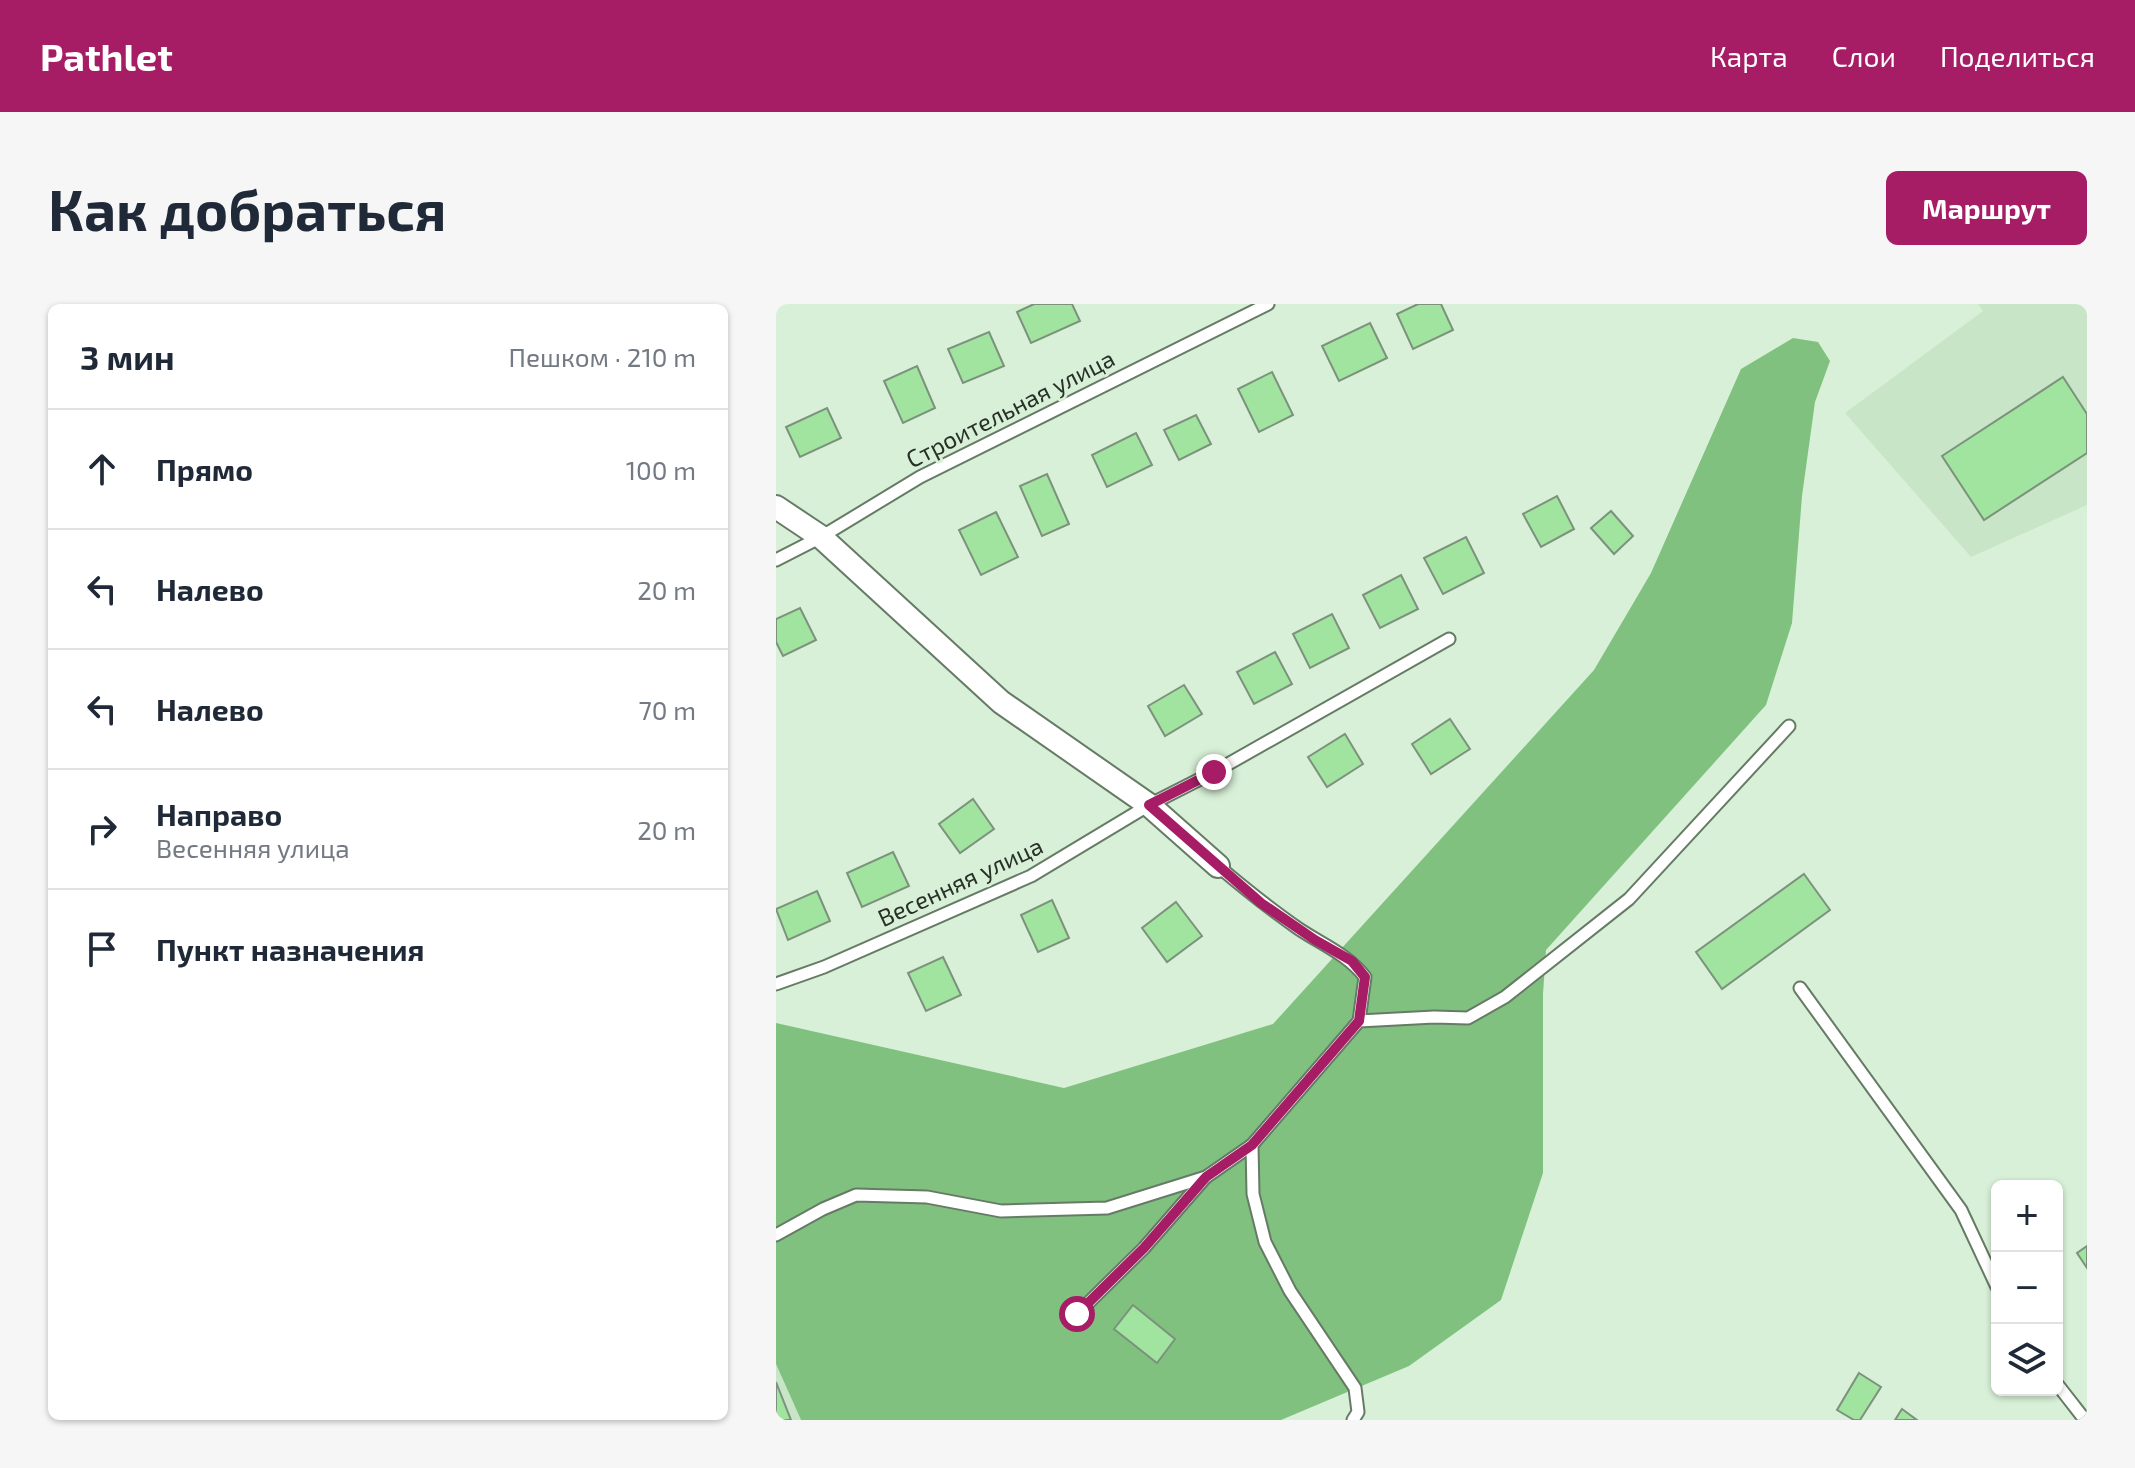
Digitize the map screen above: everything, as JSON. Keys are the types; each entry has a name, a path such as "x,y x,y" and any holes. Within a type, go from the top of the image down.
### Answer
{"street":[{"path":"776,507 821,537 1001,702 1149,805 1218,866"}],"lane":[{"name":"Строительная улица","path":"776,560 821,537 920,477 1268,304"},
{"name":"Весенняя улица","path":"776,984 824,967 1031,876 1149,805 1214,772 1449,639"},
{"path":"1359,1021 1468,1018 1505,997 1629,899 1789,726"},
{"path":"1077,1314 1144,1248 1206,1177 1252,1145 1359,1021 1365,977 1352,961 1261,903 1218,866"},
{"path":"1800,988 1961,1210 1991,1274"},
{"path":"1252,1145 1253,1194 1265,1242 1290,1291 1355,1388 1358,1412 1353,1420"},
{"path":"776,1235 856,1195 927,1197 1001,1211 1107,1208 1206,1177"},
{"path":"2063,1392 2085,1420"}],"shaded area":[{"path":"1978,304 2087,304 2087,505 1971,557 1845,413 1983,311"},
{"path":"776,1364 801,1420 776,1420"}],"green space":[{"path":"1793,338 1818,342 1830,361 1815,402 1802,496 1792,623 1766,705 1546,950 1543,994 1543,1173 1501,1300 1409,1366 1281,1420 801,1420 776,1364 776,1023 1064,1088 1273,1024 1594,670 1651,573 1741,369"}],"building":[{"path":"1034,304 1072,304 1080,321 1031,343 1017,312"},
{"path":"1418,304 1441,304 1453,330 1413,349 1397,314"},
{"path":"1370,323 1387,358 1339,381 1322,346"},
{"path":"989,332 1004,366 963,383 948,349"},
{"path":"917,366 935,408 903,423 884,381"},
{"path":"1272,372 1293,415 1259,432 1238,389"},
{"path":"2063,377 2087,414 2087,453 1984,520 1942,456"},
{"path":"827,408 841,438 800,457 786,427"},
{"path":"1196,415 1211,444 1179,460 1164,430"},
{"path":"1136,433 1152,465 1107,487 1092,455"},
{"path":"1047,474 1069,524 1042,536 1020,486"},
{"path":"1557,496 1574,529 1541,547 1523,514"},
{"path":"1611,511 1633,536 1614,554 1591,528"},
{"path":"996,512 1018,557 981,575 959,530"},
{"path":"1466,537 1484,573 1443,594 1424,558"},
{"path":"1401,575 1418,609 1380,628 1363,595"},
{"path":"800,608 816,640 783,656 776,642 776,619"},
{"path":"1332,614 1349,648 1310,668 1293,634"},
{"path":"1275,652 1292,684 1254,704 1237,672"},
{"path":"1184,685 1202,714 1165,736 1148,706"},
{"path":"1450,719 1470,749 1431,774 1412,744"},
{"path":"1345,734 1363,764 1327,787 1308,757"},
{"path":"973,799 994,829 960,853 939,824"},
{"path":"893,852 909,886 862,907 847,873"},
{"path":"1804,874 1830,910 1722,989 1696,952"},
{"path":"817,891 830,921 788,940 776,909"},
{"path":"1052,900 1069,938 1038,952 1021,915"},
{"path":"1176,902 1202,936 1167,962 1142,928"},
{"path":"943,957 961,995 926,1011 908,973"},
{"path":"2087,1246 2087,1268 2077,1253"},
{"path":"1133,1305 1175,1339 1157,1363 1114,1329"},
{"path":"1859,1373 1881,1387 1860,1420 1854,1420 1837,1410"},
{"path":"776,1382 791,1420 776,1420"},
{"path":"1902,1409 1917,1420 1895,1420"}],"route":[{"path":"1077,1314 1144,1248 1206,1177 1252,1145 1359,1021 1365,977 1352,961 1261,903 1149,805 1214,772"}]}
